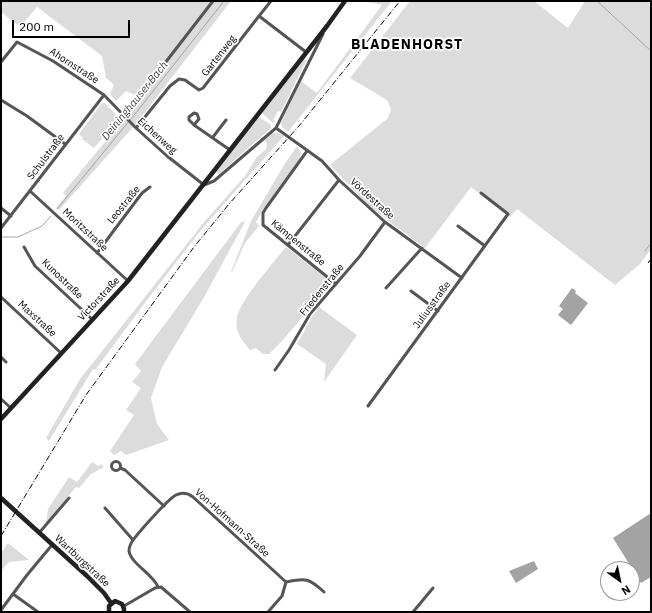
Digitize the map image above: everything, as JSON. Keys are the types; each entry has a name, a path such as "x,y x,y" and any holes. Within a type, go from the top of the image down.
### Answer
{"street":[{"path":"124,116 213,1"},
{"name":"Gartenweg","path":"136,128 170,86 180,79 185,80 199,90 203,88 271,1"},
{"name":"Victorstraße","path":"1,419 128,281 345,1"},
{"path":"259,16 305,53 310,60"},
{"name":"Victorstraße","path":"204,184 214,181 276,128 327,26"},
{"name":"Ahornstraße","path":"1,62 17,42 53,61 104,95"},
{"name":"Eichenweg","path":"104,95 136,128 168,156 204,184"},
{"name":"Schulstraße","path":"1,228 104,95"},
{"path":"1,100 27,116 65,144"},
{"path":"213,137 226,120"},
{"path":"194,125 230,150"},
{"name":"Vördestraße","path":"276,128 322,161 385,222 462,278"},
{"name":"Kämpenstraße","path":"307,151 263,213 263,225 336,284"},
{"path":"288,245 340,180"},
{"name":"Leostraße","path":"97,253 142,193 150,187"},
{"name":"Moritzstraße","path":"30,191 128,281"},
{"name":"Juliusstraße","path":"368,406 508,214 481,193"},
{"path":"1,208 11,216"},
{"name":"Friedenstraße","path":"275,370 289,350 310,314 372,241 385,222"},
{"path":"458,226 485,246"},
{"name":"Kunostraße","path":"24,247 36,266 93,320"},
{"path":"386,288 422,248"},
{"path":"411,291 438,311"},
{"name":"Maxstraße","path":"1,297 61,353"},
{"path":"1,358 6,362"},
{"path":"1,399 10,408"},
{"path":"111,466 113,462 118,462 120,468 164,506"},
{"path":"106,463 114,470 118,470 120,468"},
{"name":"Von-Hofmann-Straße","path":"133,540 176,495 185,493 191,495 286,582"},
{"name":"Wartburgstraße","path":"1,498 94,583 111,603"},
{"path":"40,533 69,498"},
{"path":"105,508 133,540 129,549 132,557 154,580 158,587"},
{"path":"1,610 52,545"},
{"path":"268,612 282,596 286,582 300,579 309,580 324,592"},
{"path":"108,612 108,608 111,603 118,602 124,609 158,587 164,588 190,612"},
{"path":"413,612 432,588"},
{"path":"14,594 38,612"}],"shaded area":[{"path":"1,1 231,1 135,125 59,210 56,208 66,196 63,193 141,98 126,91 116,101 110,94 114,85 106,78 102,56 37,7 20,27 1,12"},
{"path":"363,1 392,1 288,132 282,127 281,123 301,81 317,93 382,5"},
{"path":"410,1 534,1 568,28 585,1 651,1 651,249 640,264 615,285 517,209 510,217 471,187 425,248 367,204 330,165 388,118 391,109 387,100 350,78"},
{"path":"303,59 306,61 281,112 278,111 273,120 276,121 273,123 262,113"},
{"path":"102,103 105,103 119,118 94,148 82,139 83,138 79,134"},
{"path":"259,117 271,125 271,128 219,174 217,173 216,171"},
{"path":"273,133 278,133 284,136 201,230 99,365 95,370 93,369 49,441 46,438 80,379 205,221 245,176 256,158 266,149 267,144 265,140"},
{"path":"297,146 301,152 300,158 264,208 256,222 259,226 245,243 231,272 251,221"},
{"path":"242,221 245,222 203,299 162,367 151,398 157,424 169,440 126,455 121,451 114,455 110,451 134,415 126,410 141,388 132,382 141,371 135,364"},
{"path":"286,247 332,283 282,341 269,354 263,354 256,348 250,350 244,343 239,335 236,322 237,317 251,291"},
{"path":"572,288 576,291 575,293 588,303 571,325 558,315 563,309 559,306"},
{"path":"319,307 357,335 324,382 326,364 297,344"},
{"path":"92,462 99,466 101,464 104,467 91,474 79,488 76,487 46,523 48,509 69,477 77,482"},
{"path":"651,513 651,577 641,583 640,561 627,561 613,538"},
{"path":"8,543 29,560 9,562 1,571 1,553"},
{"path":"534,561 538,569 516,583 509,571"}],"waterway":[{"name":"Deininghauser Bach","path":"57,209 139,109 224,1"},
{"path":"597,1 651,51"},
{"name":"Deininghauser Bach","path":"1,237 18,237 42,226 51,216"},
{"path":"645,251 651,243"}],"railway":[{"path":"1,536 86,395 194,247 229,204 299,126 400,1"},
{"path":"648,263 651,259"}],"district":[{"name":"BLADENHORST","path":"407,45"}]}
